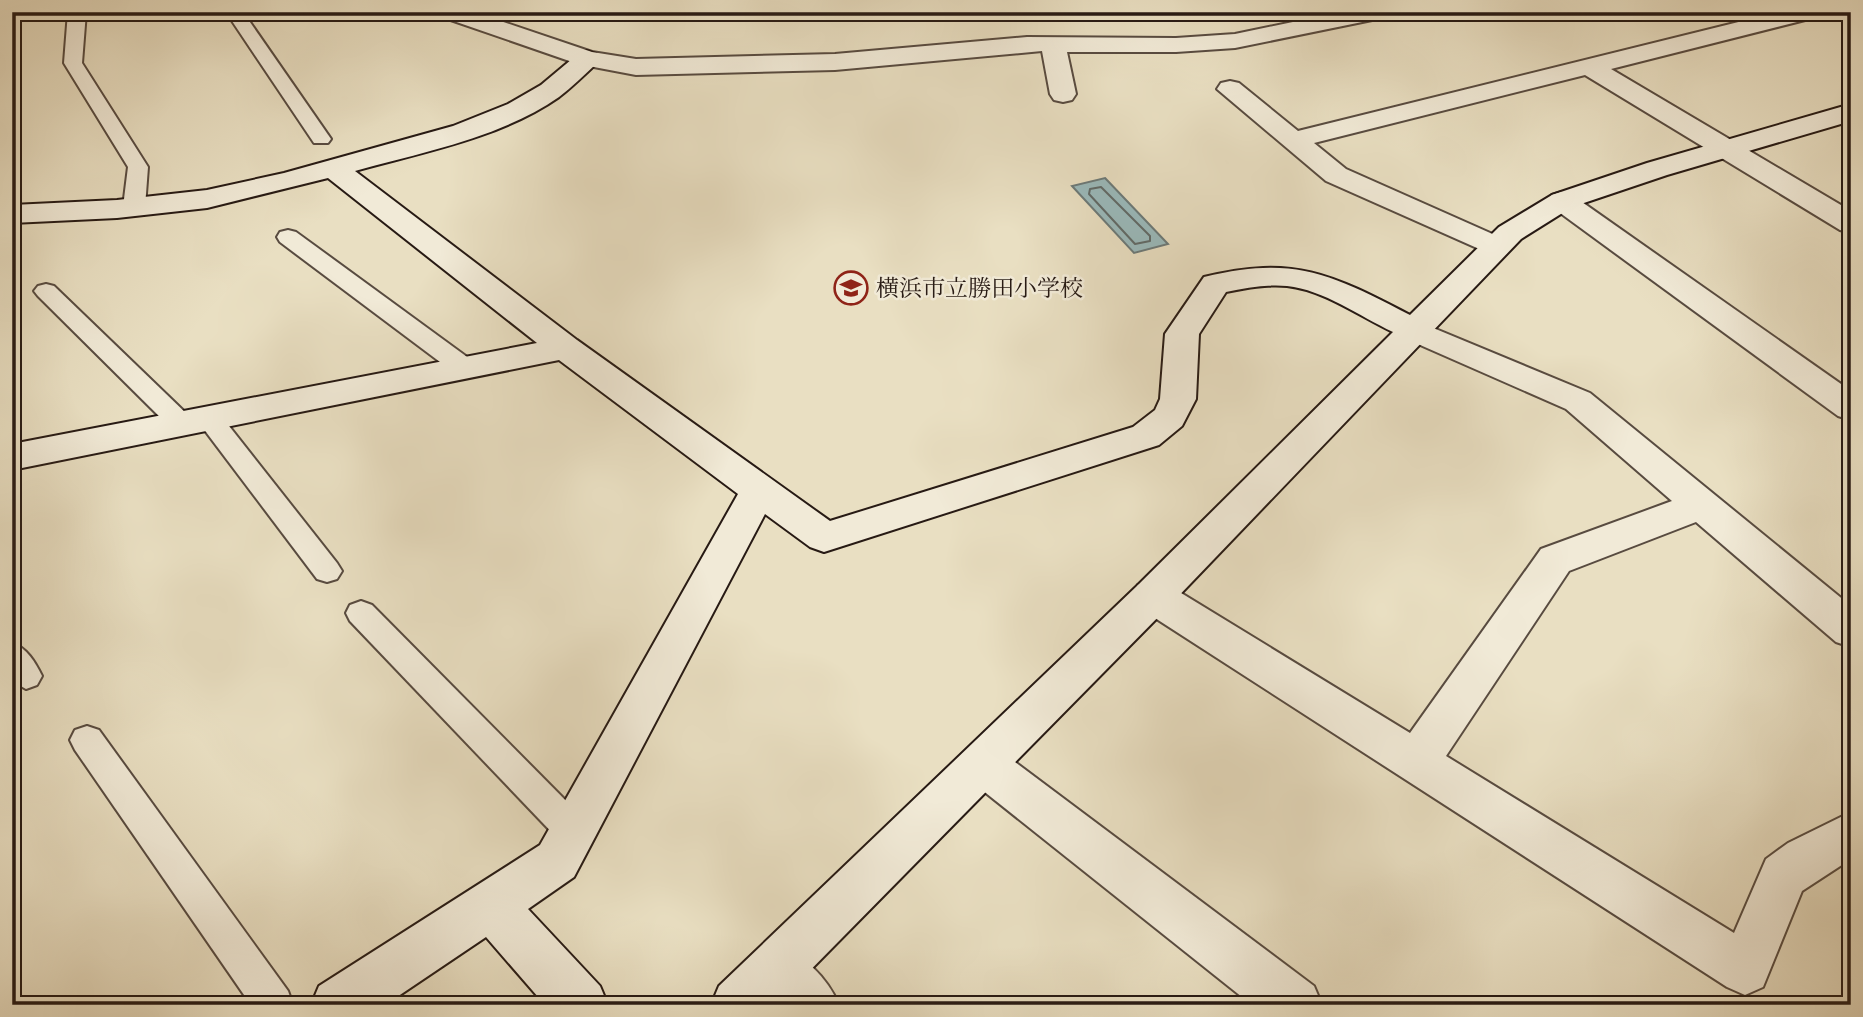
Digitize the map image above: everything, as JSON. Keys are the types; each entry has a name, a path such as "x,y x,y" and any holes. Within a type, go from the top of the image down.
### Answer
{"street":[{"path":"450,12 587,59 636,67 835,62 1027,44 1176,45 1259,37 1363,13"},
{"path":"1293,140 1809,12"},
{"path":"1053,44 1063,94"},
{"path":"1176,45 1196,61"},
{"path":"12,214 134,207 206,199 327,154 463,132 517,110 550,91 587,59"},
{"path":"1590,67 1851,224"},
{"path":"1230,89 1336,175 1495,247"},
{"path":"738,1005 1153,596 1510,233 1562,201 1851,112"},
{"path":"327,154 565,348 824,537 1146,436 1168,417 1178,399 1182,334 1215,284 1249,278 1285,276 1316,283 1415,330 1578,401 1851,630"},
{"path":"1562,201 1851,408"},
{"path":"12,457 565,348"},
{"path":"338,1005 557,861 759,490"},
{"path":"1415,763 1555,560 1700,505"},
{"path":"1153,596 1745,969 1783,875 1805,859 1851,834"},
{"path":"983,764 1295,1005"},
{"path":"490,904 581,1005"},
{"path":"775,969 812,1005"}],"lane":[{"path":"77,12 73,62 138,167 134,207"},
{"path":"234,12 327,154"},
{"path":"288,237 465,368"},
{"path":"46,291 195,421 327,571"},
{"path":"361,613 573,831"},
{"path":"87,740 274,1005"}],"water":[{"path":"1105,178 1168,244 1134,253 1072,186"}],"place":[{"name":"横浜市立勝田小学校","path":"851,288"}]}
